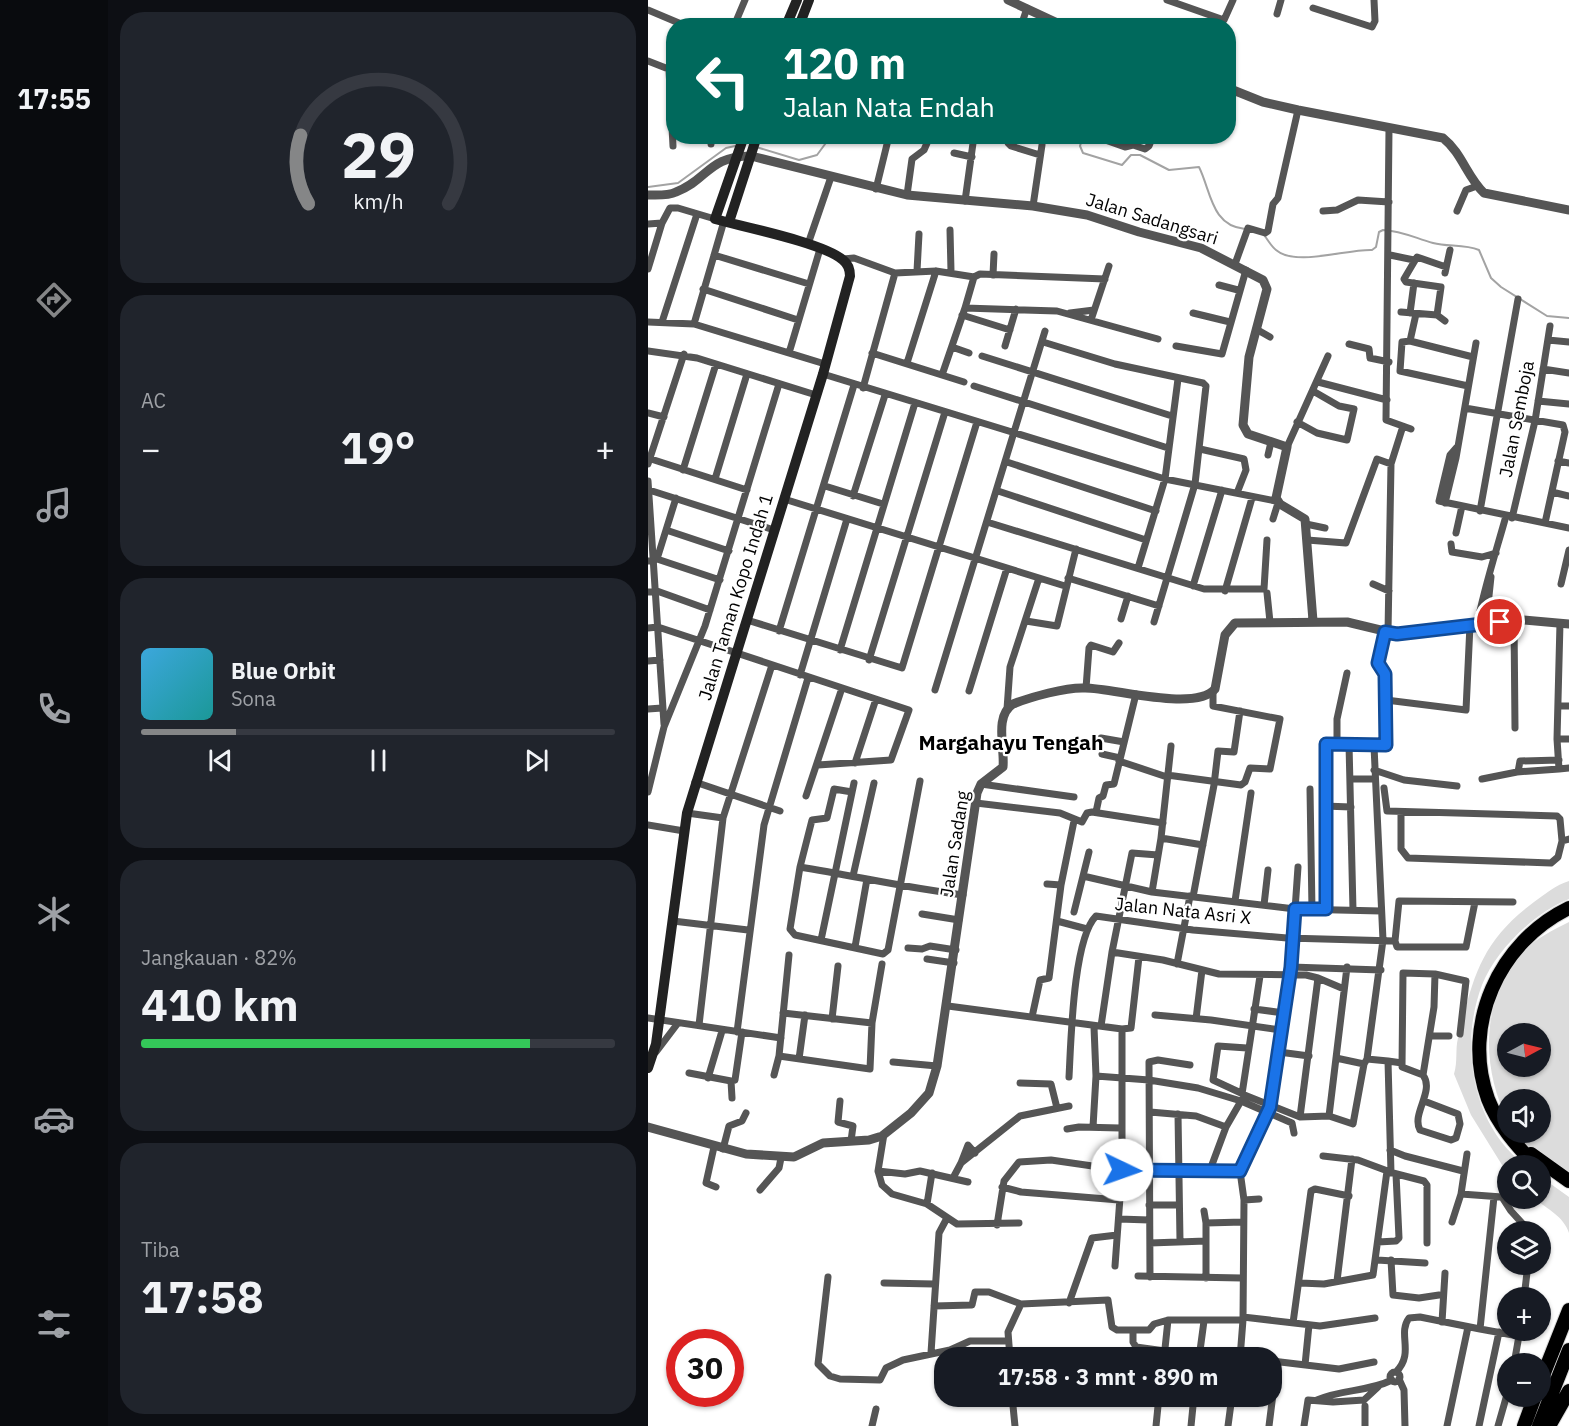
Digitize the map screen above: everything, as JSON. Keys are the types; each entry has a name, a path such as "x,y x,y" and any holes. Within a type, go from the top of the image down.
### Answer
{"highway":[{"path":"1527,1155 1505,1130 1488,1100 1481,1072 1480,1030 1491,988 1506,961 1536,927 1569,908"},
{"path":"1497,1107 1491,1096 1483,1055 1488,1010 1498,983 1519,951 1547,924 1569,913"},
{"path":"1521,1143 1535,1159 1569,1181"},
{"path":"1551,1177 1569,1189"},
{"path":"1551,1355 1569,1310"},
{"path":"1539,1426 1569,1350"},
{"path":"1549,1426 1569,1391"},
{"path":"1524,1426 1531,1407"}],"main road":[{"path":"789,18 797,0"},
{"path":"802,18 809,0"},
{"path":"723,221 741,146"},
{"path":"723,221 754,146"},
{"path":"723,221 808,244 843,259"},
{"name":"Jalan Taman Kopo Indah 1","path":"650,1063 653,1019 673,921 687,813 824,369 850,276 849,267 843,259"}],"street":[{"path":"737,18 745,0"},
{"path":"1008,0 1048,18"},
{"path":"1167,0 1218,18"},
{"path":"1225,18 1233,0"},
{"path":"1277,14 1281,0"},
{"path":"1313,8 1372,27 1375,21 1374,0"},
{"path":"1024,18 1027,8"},
{"path":"648,10 667,18"},
{"path":"648,61 666,68"},
{"path":"1236,91 1263,102 1298,110 1443,138 1459,154 1477,186 1493,197 1569,210"},
{"path":"1235,264 1247,230 1268,231 1298,110"},
{"path":"1326,909 1325,745 1386,745 1385,673 1378,663 1386,632 1389,591 1391,464 1407,428 1386,420 1389,362 1386,264 1389,129"},
{"path":"876,189 889,144"},
{"path":"907,195 912,159 924,150 927,144"},
{"path":"965,201 973,144"},
{"path":"1009,144 1011,147 1040,155"},
{"path":"1117,144 1125,147 1133,145 1145,149 1150,144"},
{"path":"1033,206 1042,145"},
{"name":"Jalan Sadangsari","path":"648,195 678,192 741,146 754,146 831,177 876,189 907,195 1033,206 1087,215 1139,232 1201,248 1246,270 1266,284 1264,305 1256,329 1249,364 1244,429 1248,434 1287,447"},
{"path":"954,153 972,157"},
{"path":"808,244 831,177"},
{"path":"1457,211 1466,190 1477,186"},
{"path":"1323,211 1337,210 1358,200 1389,202"},
{"path":"648,269 662,223 670,208 678,208 723,221 694,324"},
{"path":"662,322 697,214"},
{"path":"648,224 662,223"},
{"path":"950,230 951,271"},
{"path":"917,271 919,234"},
{"path":"789,353 820,249"},
{"path":"1437,315 1441,287 1406,282 1404,279 1414,260 1419,256 1446,270 1450,250"},
{"path":"993,275 994,254"},
{"path":"714,255 809,284"},
{"path":"1390,255 1414,260"},
{"path":"843,259 854,258 895,273 951,271 974,277 980,274 1105,279"},
{"path":"1091,320 1109,266"},
{"path":"1176,346 1222,354 1238,290 1246,270"},
{"path":"907,363 936,271"},
{"path":"863,388 895,273"},
{"path":"942,375 974,277"},
{"path":"1414,283 1413,314 1400,371 1468,386"},
{"path":"1219,285 1238,290"},
{"path":"703,289 798,320"},
{"path":"1480,511 1518,299"},
{"path":"963,312 1016,309 1068,314 1158,339"},
{"path":"1005,346 1016,309"},
{"path":"1068,314 1094,310"},
{"path":"963,312 1010,330"},
{"path":"1401,312 1437,315 1445,321"},
{"path":"1193,313 1230,322"},
{"path":"648,322 694,324 789,353 854,385 885,395 1165,479 1277,502 1304,517 1313,621"},
{"name":"Jalan Semboja","path":"1386,700 1466,710 1485,585 1509,517 1535,421 1550,326"},
{"path":"1256,329 1270,337"},
{"path":"935,690 1007,462 1045,331"},
{"path":"1548,340 1569,342"},
{"path":"1042,342 1178,379 1203,383 1206,387 1195,484 1154,622"},
{"path":"1406,342 1473,357"},
{"path":"1476,343 1457,447 1442,501 1480,511 1569,528"},
{"path":"1349,344 1369,349 1370,358 1389,362"},
{"path":"952,347 969,353"},
{"path":"648,351 684,354 816,395"},
{"path":"872,352 963,382"},
{"path":"684,354 650,462 747,490"},
{"path":"982,356 1033,374 1172,416"},
{"path":"1273,519 1277,502 1276,489 1287,447 1328,356"},
{"path":"684,470 716,364"},
{"path":"1543,369 1569,373"},
{"path":"715,479 747,374"},
{"path":"1138,568 1165,479 1178,379"},
{"path":"1318,382 1387,400"},
{"path":"648,792 659,757 664,727 710,610 779,384"},
{"path":"779,631 854,385"},
{"path":"975,386 1168,448"},
{"path":"1297,422 1317,433 1347,440 1354,408 1339,406 1313,391"},
{"path":"853,496 885,395"},
{"path":"1539,401 1569,404"},
{"path":"840,650 915,403"},
{"path":"1465,408 1561,424 1567,432 1558,461 1545,523"},
{"path":"869,660 945,412"},
{"path":"648,413 664,417"},
{"path":"747,620 869,660 898,668 904,664 977,422"},
{"path":"1268,455 1271,442"},
{"path":"1200,449 1244,459 1246,470 1237,493"},
{"path":"1307,540 1346,543 1377,459 1391,464"},
{"path":"1558,461 1569,463"},
{"path":"1007,462 1156,511"},
{"path":"648,481 650,532 657,591 664,727"},
{"path":"825,486 883,504"},
{"path":"649,490 774,530"},
{"path":"1193,586 1222,490"},
{"path":"998,491 1146,540"},
{"path":"1552,492 1569,496"},
{"path":"653,560 676,498"},
{"path":"1225,591 1252,498"},
{"path":"784,499 1065,586"},
{"path":"1456,533 1462,506"},
{"path":"800,675 847,519"},
{"path":"987,522 1193,586 1225,591 1264,590 1267,540"},
{"path":"1306,524 1325,528"},
{"path":"666,530 729,551"},
{"path":"1451,544 1452,552 1482,557 1496,553"},
{"path":"1026,621 1056,629 1076,549"},
{"path":"1561,584 1569,550"},
{"path":"653,560 720,580"},
{"path":"969,691 1007,568"},
{"path":"1006,709 1010,667 1039,578"},
{"path":"1068,578 1159,606"},
{"path":"1373,584 1389,591"},
{"path":"648,592 657,591 710,610"},
{"path":"1267,593 1270,622"},
{"path":"1121,620 1128,596"},
{"path":"1514,621 1515,728"},
{"path":"1102,754 1167,776 1241,785 1245,782 1250,768 1270,769 1281,720 1212,705 1227,630 1235,623 1347,622 1386,632 1514,621 1564,624 1557,739 1559,769"},
{"path":"648,627 658,627 909,711 892,759 818,765"},
{"path":"1086,688 1091,645 1113,652 1119,642"},
{"path":"648,661 660,660"},
{"path":"699,1025 723,818 772,665"},
{"path":"1337,744 1337,720 1347,673"},
{"path":"689,1073 708,1078 735,1080 748,930 767,806 808,678"},
{"path":"806,796 842,688"},
{"path":"1006,709 1017,702 1086,688 1192,699 1213,692"},
{"path":"1096,812 1099,798 1103,796 1106,785 1114,784 1136,694"},
{"path":"855,763 876,699"},
{"path":"1559,706 1569,706"},
{"path":"648,709 662,708"},
{"name":"Jalan Sadang","path":"648,1127 719,1148 781,1158 800,1155 823,1143 869,1140 884,1134 911,1113 929,1093 937,1066 948,1005 976,804 981,784 1001,770 1002,720 1006,709"},
{"path":"1178,964 1183,928 1215,782 1217,756 1219,751 1234,752 1240,711"},
{"path":"1101,738 1124,742"},
{"path":"1557,739 1569,739"},
{"path":"982,743 1003,745"},
{"path":"1349,744 1353,910"},
{"path":"1152,892 1172,746"},
{"path":"1269,1110 1300,1117 1329,1116 1352,1124 1355,1122 1381,970 1383,940 1374,746"},
{"path":"648,758 659,757"},
{"path":"1518,772 1520,761 1559,760"},
{"path":"1482,779 1518,772 1569,768"},
{"path":"1374,770 1404,780 1457,786"},
{"path":"1350,779 1374,779"},
{"path":"852,792 834,789 827,818 812,819 800,867 790,929 795,935 886,953 920,781"},
{"path":"695,782 780,811"},
{"path":"821,940 854,783"},
{"path":"853,876 874,783"},
{"path":"981,784 1074,796"},
{"path":"1384,788 1385,810 1436,815 1557,816 1560,819 1565,840 1558,857 1551,863 1408,858 1401,849 1401,812"},
{"path":"1310,789 1312,910"},
{"path":"1235,901 1251,793"},
{"path":"976,804 1060,813 1074,821 1084,822 1088,813 1096,812 1163,823"},
{"path":"1324,806 1351,807"},
{"path":"687,813 723,818"},
{"path":"1032,1017 1040,980 1049,979 1061,885 1074,821"},
{"path":"648,825 684,831"},
{"path":"1161,838 1203,845"},
{"path":"1074,912 1089,852"},
{"path":"1093,1127 1097,1026 1133,852 1158,855"},
{"path":"800,867 899,887 963,896"},
{"path":"1241,1347 1244,1200 1240,1171 1269,1110 1291,967 1298,867"},
{"path":"1264,905 1268,870"},
{"path":"1083,876 1126,887 1191,897 1295,909 1381,911"},
{"path":"855,947 867,879"},
{"path":"1047,884 1061,885"},
{"path":"1395,941 1399,901 1513,902"},
{"name":"Jalan Nata Asri X","path":"1087,929 1096,916 1183,928 1292,938 1395,941 1400,948 1466,947 1475,902"},
{"path":"922,914 959,920"},
{"path":"673,921 748,930"},
{"path":"1057,921 1087,929 1072,1024 1069,1077"},
{"path":"908,948 930,946 956,950"},
{"path":"1112,952 1202,970 1260,976 1290,975 1318,978 1344,988"},
{"path":"774,1075 781,1038 789,955"},
{"path":"948,1005 1072,1024 1130,1029 1139,957"},
{"path":"927,958 954,963"},
{"path":"778,1056 869,1069 872,1023 882,964"},
{"path":"832,1019 838,966"},
{"path":"1291,967 1347,967 1381,970"},
{"path":"1329,1116 1347,967"},
{"path":"1196,1018 1202,970"},
{"path":"1423,1075 1404,1070 1402,1063 1402,974 1407,972 1435,974 1466,981 1460,1034"},
{"path":"1424,1101 1458,1114 1460,1124 1456,1138 1450,1140 1420,1130 1417,1125 1424,1101 1426,1079 1423,1075 1430,1036 1435,974"},
{"path":"1210,1170 1226,1126 1241,1097 1260,976"},
{"path":"1300,1117 1318,978"},
{"path":"1254,1009 1284,1013"},
{"path":"783,1012 872,1023"},
{"path":"799,1059 805,1015"},
{"path":"1155,1015 1196,1018 1281,1030"},
{"path":"653,1019 781,1038"},
{"path":"650,1063 678,1023"},
{"path":"1115,1266 1122,1170 1120,1128 1123,1079 1122,1029"},
{"path":"708,1078 722,1031"},
{"path":"1430,1036 1449,1036"},
{"path":"1247,1048 1222,1044 1218,1046 1213,1080 1292,1123 1294,1133"},
{"path":"1279,1052 1309,1056"},
{"path":"1336,1058 1402,1063"},
{"path":"1150,1277 1149,1062 1153,1060 1190,1065"},
{"path":"1378,1242 1396,1241 1399,1238 1390,1150 1389,1061"},
{"path":"893,1062 937,1066"},
{"path":"1096,1076 1149,1080 1241,1097"},
{"path":"731,1081 732,1098"},
{"path":"1020,1083 1051,1084 1057,1108"},
{"path":"840,1101 838,1123 853,1126 851,1141"},
{"path":"953,1178 961,1163 1020,1116 1069,1106"},
{"path":"1150,1112 1178,1114 1210,1120 1226,1126"},
{"path":"716,1187 706,1183 719,1148 729,1126 741,1121 746,1113"},
{"path":"1178,1114 1180,1241"},
{"path":"1067,1129 1120,1128"},
{"path":"884,1134 878,1171 882,1185 892,1194 927,1203 957,1224 1019,1223"},
{"path":"1390,1150 1463,1171"},
{"path":"1452,1222 1461,1194 1467,1154"},
{"path":"1323,1156 1352,1159 1421,1180 1427,1185 1427,1243"},
{"path":"760,1190 779,1168 781,1158"},
{"path":"1337,1281 1352,1159"},
{"path":"997,1225 1002,1187 1019,1162 1051,1160 1151,1172 1240,1171"},
{"path":"878,1171 932,1173 968,1182"},
{"path":"927,1203 932,1173"},
{"path":"1300,1283 1324,1284 1373,1275 1392,1173"},
{"path":"1002,1187 1021,1192 1119,1200"},
{"path":"1293,1323 1311,1191 1315,1189 1348,1196"},
{"path":"1461,1194 1505,1200 1520,1221"},
{"path":"1480,1329 1494,1197"},
{"path":"1244,1200 1259,1199"},
{"path":"1149,1205 1179,1205"},
{"path":"1204,1210 1206,1278"},
{"path":"932,1353 934,1284 939,1233 947,1218"},
{"path":"1119,1219 1149,1220"},
{"path":"1206,1222 1243,1222"},
{"path":"1069,1303 1092,1238 1118,1235"},
{"path":"1150,1243 1206,1241"},
{"path":"1377,1260 1425,1263"},
{"path":"1391,1260 1393,1295 1419,1298 1439,1295"},
{"path":"1442,1322 1445,1273"},
{"path":"1138,1276 1242,1278"},
{"path":"828,1277 818,1364 830,1376 850,1380 880,1380 884,1371 893,1364 970,1341 1008,1341"},
{"path":"884,1283 934,1284"},
{"path":"934,1305 972,1305 975,1292 989,1292 1021,1304 1108,1300 1113,1328 1134,1331 1149,1330 1154,1324 1168,1320 1243,1319 1309,1325 1375,1318"},
{"path":"1009,1347 1009,1326 1021,1304"},
{"path":"1304,1426 1308,1400 1378,1387 1396,1377 1404,1364 1407,1352 1406,1321 1415,1316 1497,1332"},
{"path":"1166,1347 1168,1320"},
{"path":"1200,1347 1204,1321"},
{"path":"1305,1365 1309,1325"},
{"path":"1447,1426 1468,1327"},
{"path":"1134,1331 1133,1342 1136,1347"},
{"path":"1479,1426 1497,1341"},
{"path":"1282,1363 1339,1369 1374,1362"},
{"path":"1396,1377 1404,1390 1405,1426"},
{"path":"1365,1406 1365,1426"},
{"path":"1013,1407 1015,1426"},
{"path":"1156,1426 1158,1407"},
{"path":"1191,1426 1193,1407"},
{"path":"1228,1426 1231,1407"},
{"path":"1269,1426 1271,1407"},
{"path":"1498,1426 1503,1407"},
{"path":"872,1426 876,1409"}],"shaded area":[{"path":"1569,881 1569,899 1543,913 1506,946 1488,972 1475,1008 1472,1058 1475,1083 1482,1107 1497,1135 1497,1143 1503,1143 1514,1155 1497,1155 1497,1157 1471,1115 1454,1074 1458,1038 1475,978 1491,946 1516,917"},
{"path":"1569,922 1569,1177 1551,1164 1551,1155 1538,1155 1524,1143 1551,1143 1551,1089 1497,1089 1497,1093 1490,1057 1489,1034 1492,1012 1499,991 1509,971 1523,952 1545,935"},
{"path":"1551,1184 1569,1197 1569,1233 1559,1218 1549,1209 1551,1209"}],"waterway":[{"path":"756,147 799,160 817,155 825,144"},
{"path":"1081,144 1083,153 1122,165 1131,155 1140,155 1169,170 1199,167 1219,214 1225,221 1245,229"},
{"path":"648,187 678,183 726,148 735,146"},
{"path":"1264,235 1276,250 1296,257 1372,250 1376,247 1379,232 1383,230 1439,244 1473,248 1479,250 1491,278 1501,287 1547,316 1569,318"}],"district":[{"name":"Margahayu Tengah","path":"1011,743"}],"route":[{"path":"1122,1170 1240,1171 1270,1107 1291,967 1295,909 1326,909 1324,806 1326,744 1386,745 1385,674 1378,663 1385,632 1397,634 1500,622"}]}
